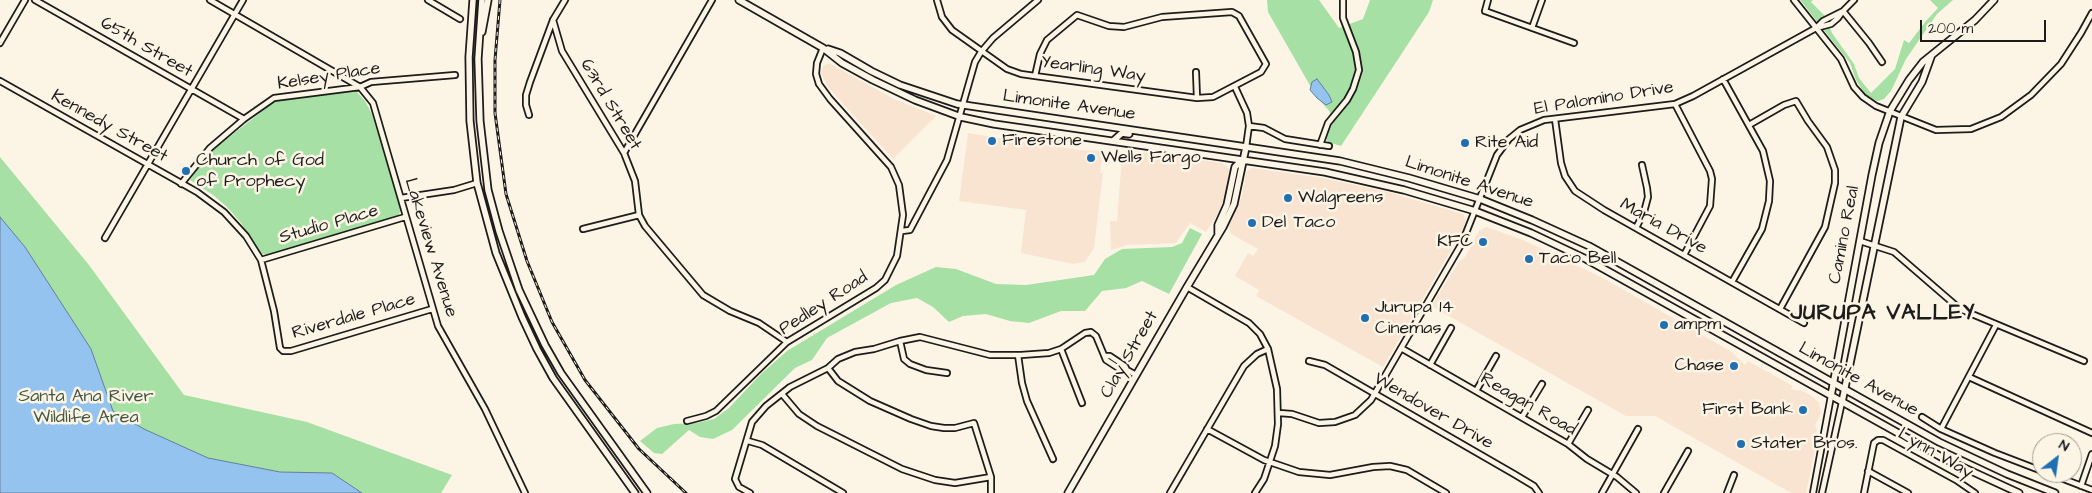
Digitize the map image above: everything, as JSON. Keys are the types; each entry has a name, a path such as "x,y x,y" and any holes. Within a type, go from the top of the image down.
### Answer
{"main road":[{"path":"473,0 470,41 470,121 476,183 506,279 536,349 553,378 635,493"},
{"path":"482,0 479,38 480,121 488,190 499,231 519,290 545,345 561,373 647,493"},
{"path":"479,38 483,31 488,0"},
{"name":"Limonite Avenue","path":"739,0 823,48 842,63 898,93 960,117 994,124 1324,172 1370,181 1475,212 1531,233 1594,264 1943,458 2019,493"},
{"name":"Camino Real","path":"1831,396 1879,143 1890,112 1909,80 1923,62 1975,20 1994,0"},
{"name":"Limonite Avenue","path":"823,48 840,53 871,71 907,88 964,106 1365,166 1480,199 1596,249 1939,442 2007,474 2055,493"},
{"name":"Camino Real","path":"1842,402 1901,117 1922,82 1931,57"},
{"path":"1113,141 1122,133 1173,140 1180,138"},
{"name":"Clay Street","path":"1068,493 1223,227 1234,204 1246,147"},
{"path":"476,183 488,190"}],"street":[{"path":"0,43 25,0"},
{"name":"65th Street","path":"34,0 244,119"},
{"path":"210,0 360,86"},
{"path":"105,238 243,0"},
{"path":"428,0 460,18"},
{"path":"529,115 526,95 553,20 565,0"},
{"path":"624,153 712,0"},
{"name":"Yearling Way","path":"936,0 942,17 952,30 1007,69 1035,76 1197,98 1213,97 1235,87 1260,72 1266,64 1239,16 1232,12 1162,17 1124,27 1109,26 1077,15 1047,40 1040,54 1035,76"},
{"path":"902,231 910,230 947,160 964,106 971,72 981,52 1017,16 1038,0"},
{"path":"1320,145 1328,123 1347,100 1353,89 1359,70 1356,52 1343,18 1343,0"},
{"path":"1488,0 1485,11 1574,43"},
{"path":"1532,28 1542,0"},
{"path":"1794,0 1841,59 1858,92 1876,106 1936,130 1971,129 2002,117 2031,95 2061,64 2082,34 2092,13"},
{"name":"El Palomino Drive","path":"1816,28 1827,26 1835,21 1842,11 1854,0"},
{"path":"1842,11 1870,43 1882,62"},
{"name":"El Palomino Drive","path":"1279,413 1292,414 1319,423 1335,422 1359,412 1374,394 1462,243 1494,160 1509,139 1529,125 1554,119 1674,104 1816,28 1831,16 1842,11"},
{"path":"1831,16 1835,21"},
{"name":"63rd Street","path":"553,20 562,51 624,153 635,181 639,215 645,226 704,295 730,311 759,323 787,342"},
{"name":"Pedley Road","path":"687,421 706,416 716,410 787,342 876,288 885,280 897,256 903,215 899,185 891,166 830,99 819,84 816,74 817,63 823,48"},
{"path":"1196,72 1197,98"},
{"name":"Kelsey Place","path":"182,184 204,154 244,119 274,98 360,86 371,82 455,74"},
{"path":"1723,79 1763,151 1770,181 1769,201 1762,230 1732,282"},
{"name":"Kennedy Street","path":"0,82 197,192 224,212 246,236 261,260 274,311 280,348 283,351"},
{"name":"Lakeview Avenue","path":"360,86 373,103 432,309 451,352 485,409 525,493"},
{"name":"Clay Street","path":"1235,87 1248,113 1249,126 1246,147"},
{"path":"1749,125 1784,104 1796,101 1827,147 1835,170 1835,183 1825,227 1780,308"},
{"path":"1674,104 1710,171 1712,187 1707,213 1684,255"},
{"name":"Maria Drive","path":"1554,119 1561,164 1570,184 1582,196 1804,323"},
{"path":"1249,126 1264,128 1284,138 1329,146"},
{"path":"1636,228 1644,212 1648,197 1642,165"},
{"name":"Studio Place","path":"401,198 454,190 476,183"},
{"path":"583,230 639,215"},
{"name":"Studio Place","path":"261,260 405,217"},
{"path":"1860,241 1894,252 1960,309 2084,361"},
{"path":"1187,287 1249,323 1260,334 1268,349 1277,390 1279,413 1277,433 1270,462 1264,479 1255,493"},
{"name":"Riverdale Place","path":"283,351 291,351 432,309"},
{"path":"1941,429 1996,325"},
{"path":"1430,365 1451,328"},
{"path":"750,493 740,486 735,479 748,441 752,422 766,406 790,387 828,368 838,359 855,352 920,337 990,355 1049,353 1062,349 1085,333 1091,332 1096,336 1101,351 1106,356 1106,360 1123,371 1127,370 1136,375"},
{"path":"900,341 904,359 910,364 926,370 947,373"},
{"name":"Reagan Road","path":"1401,348 1568,444 1636,493"},
{"path":"1062,349 1082,404"},
{"path":"1170,493 1244,366 1257,354 1268,349"},
{"path":"1018,355 1027,401 1053,459"},
{"path":"1476,391 1496,356"},
{"name":"Wendover Drive","path":"1309,361 1325,366 1514,474 1534,486 1539,493"},
{"path":"828,368 838,381 870,401 924,424 955,428 974,423 991,477 991,493"},
{"path":"1969,377 2092,433"},
{"path":"1522,417 1542,384"},
{"path":"782,394 800,414 817,426 902,470 935,480 955,483 991,477"},
{"name":"Camino Real","path":"1813,493 1831,396"},
{"name":"Camino Real","path":"1822,493 1842,402"},
{"path":"1568,444 1588,410"},
{"path":"1922,418 1941,429 2032,467"},
{"path":"1207,429 1248,452 1298,472 1321,475 1344,474 1382,466 1398,467 1407,470 1446,493"},
{"path":"1602,493 1638,429"},
{"name":"Lynn Way","path":"1864,493 1874,443 1878,440 1883,440 1958,481 1975,493"},
{"path":"748,441 762,445 843,493"},
{"path":"1664,493 1688,451"},
{"path":"2081,486 2092,454"},
{"path":"1868,471 1908,493"},
{"path":"1727,493 1734,475"},
{"path":"2073,483 2092,490"}],"shaded area":[{"path":"829,63 894,99 936,116 893,159 828,87 821,73 823,66"},
{"path":"968,133 1079,150 1103,151 1100,173 1103,173 1094,248 1085,262 1073,264 1021,253 1026,210 959,201"},
{"path":"1126,150 1222,163 1230,169 1228,186 1219,212 1206,232 1190,223 1176,243 1127,245 1111,250 1110,221 1117,221 1122,156"},
{"path":"1252,168 1323,178 1388,192 1463,214 1466,221 1461,233 1383,367 1256,296 1259,290 1235,276 1248,253 1253,256 1258,249 1231,234 1229,226 1242,196 1246,172"},
{"path":"1486,227 1521,239 1603,278 1732,352 1745,365 1748,361 1793,386 1791,389 1803,391 1812,396 1819,403 1821,413 1815,426 1817,428 1814,454 1806,493 1792,493 1784,489 1655,416 1626,416 1431,306 1459,262 1465,257 1479,231"}],"green space":[{"path":"1267,0 1319,0 1339,28 1363,19 1370,0 1433,0 1429,12 1341,146 1328,142 1326,139 1332,124 1330,112 1316,96 1268,12"},
{"path":"1800,0 1813,0 1811,2 1825,16 1832,33 1854,64 1859,78 1871,93 1895,69 1904,40 1909,43 1938,8 1930,0 1953,0 1937,14 1906,59 1891,91 1884,99 1878,101 1869,98 1863,91 1856,80 1850,63"},
{"path":"356,91 365,101 372,114 401,210 397,218 267,255 258,252 241,223 227,207 190,180 209,153 275,101 289,97"},
{"name":"Santa Ana River Wildlife Area","path":"0,157 89,265 184,395 307,422 452,475 441,493 0,493"},
{"path":"1190,228 1202,234 1169,294 1142,281 1126,288 1102,291 1085,311 1061,311 1029,323 1010,321 986,314 963,316 949,322 933,307 917,298 891,303 827,338 812,360 795,368 732,430 713,439 700,437 689,430 662,454 654,453 640,441 657,428 714,419 729,408 761,374 787,351 896,285 936,267 956,269 996,284 1026,285 1094,275 1105,259 1122,249 1172,247 1182,243"}],"water":[{"path":"1317,79 1332,102 1326,105 1310,90 1312,82"},
{"path":"0,217 25,247 91,349 113,411 144,429 208,458 280,472 332,473 362,493 0,493"}],"railway":[{"path":"500,0 495,60 495,113 506,194 527,261 552,322 585,380 639,449 686,493"}],"place":[{"name":"Firestone","path":"992,141"},
{"name":"Rite Aid","path":"1465,143"},
{"name":"Wells Fargo","path":"1091,158"},
{"name":"Church of God of Prophecy","path":"186,171"},
{"name":"Walgreens","path":"1288,198"},
{"name":"Del Taco","path":"1252,223"},
{"name":"KFC","path":"1483,242"},
{"name":"Taco Bell","path":"1529,259"},
{"name":"Jurupa 14 Cinemas","path":"1365,318"},
{"name":"ampm","path":"1664,325"},
{"name":"Chase","path":"1734,366"},
{"name":"First Bank","path":"1803,410"},
{"name":"Stater Bros.","path":"1741,444"}],"district":[{"name":"JURUPA VALLEY","path":"1883,314"}]}
